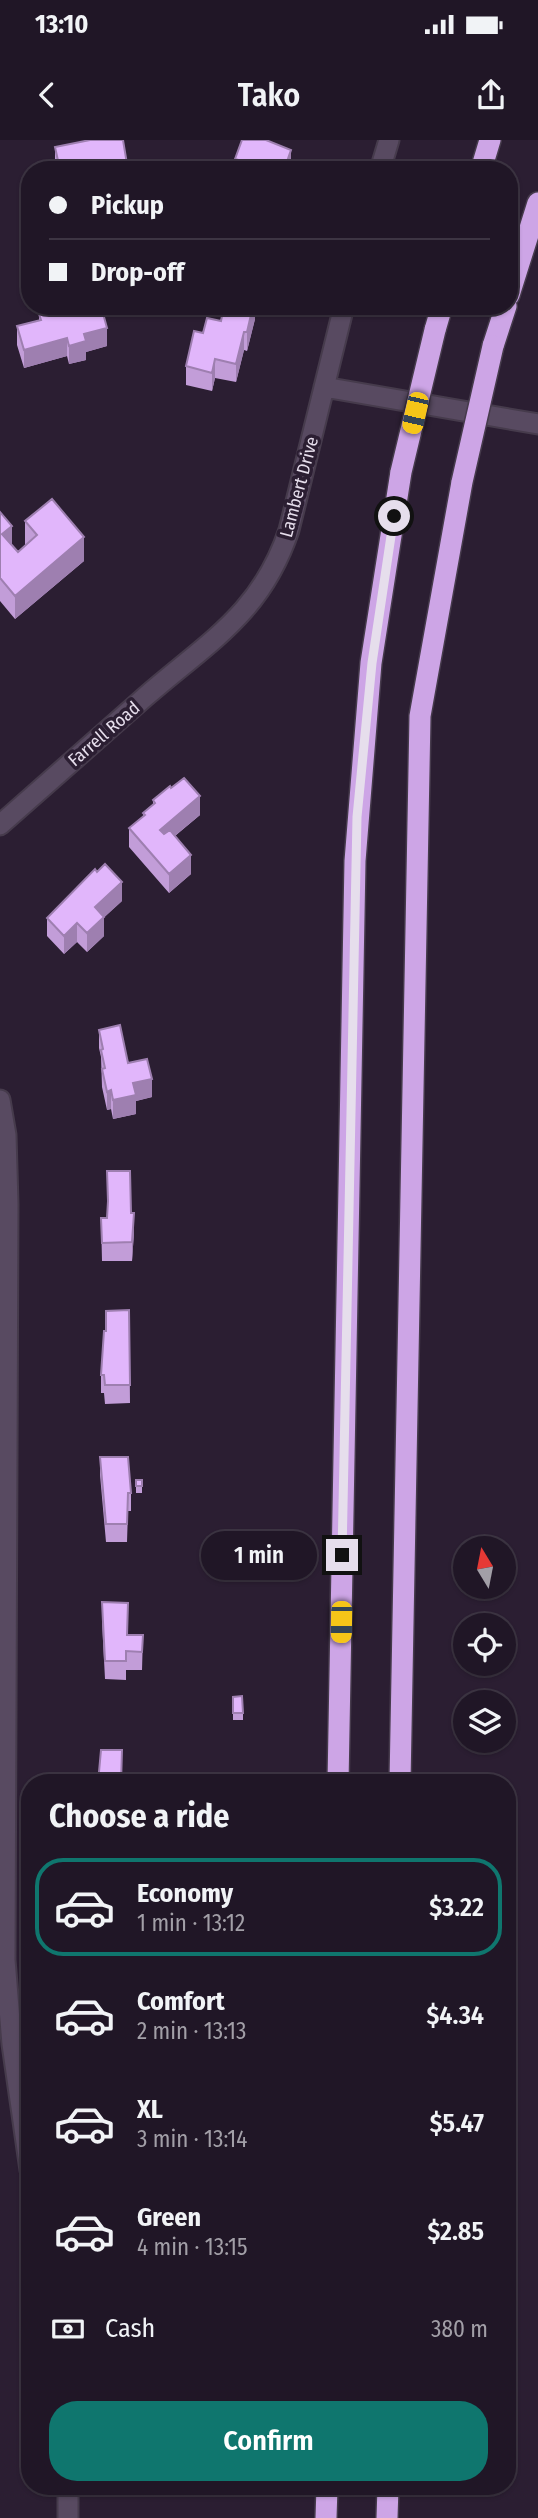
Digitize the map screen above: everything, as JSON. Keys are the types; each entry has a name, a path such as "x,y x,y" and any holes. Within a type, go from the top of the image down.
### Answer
{"highway":[{"path":"484,161 490,140"},
{"path":"518,266 538,203"},
{"path":"338,1774 356,848 372,663 401,472 439,315"},
{"path":"400,1774 420,716 462,482 503,315"},
{"path":"326,2518 327,2495"},
{"path":"387,2518 388,2495"}],"street":[{"path":"383,161 389,140"},
{"name":"Lambert Drive","path":"209,644 248,607 276,565 289,530 342,315"},
{"path":"324,387 538,424"},
{"name":"Farrell Road","path":"0,825 209,644"},
{"path":"0,1100 6,1135 8,1204 5,1960 12,2044 21,2107"},
{"path":"68,2495 68,2518"}],"building":[{"path":"90,140 123,140 126,161 58,161 55,147"},
{"path":"242,140 266,140 291,150 287,161 235,159"},
{"path":"39,315 103,315 107,328 84,334 86,341 69,346 67,338 24,350 17,326 41,320"},
{"path":"222,315 251,315 236,364 215,359 212,373 186,366 194,331 203,333 207,318 221,321"},
{"path":"52,499 84,537 15,596 0,578 0,512 12,526 2,534 18,552 37,535 25,521"},
{"path":"184,778 200,796 160,830 164,834 170,830 191,855 169,874 129,828 145,815 143,813 155,803 153,800"},
{"path":"105,864 122,882 95,907 104,917 87,933 77,923 64,936 47,918 95,869 97,872"},
{"path":"120,1025 128,1063 147,1059 152,1079 133,1083 136,1095 113,1100 111,1090 107,1092 102,1069 105,1068 99,1030"},
{"path":"107,1171 130,1171 131,1213 134,1213 132,1242 102,1243 101,1218 107,1218"},
{"path":"129,1310 130,1385 105,1385 104,1375 101,1375 106,1311"},
{"path":"100,1457 128,1457 131,1493 128,1493 127,1524 106,1524"},
{"path":"136,1480 142,1480 142,1486 136,1486"},
{"path":"102,1602 128,1603 127,1635 143,1635 142,1652 126,1651 126,1661 105,1661"},
{"path":"242,1696 243,1713 233,1713 233,1697"},
{"path":"101,1750 122,1750 121,1774 99,1774"}],"route":[{"path":"342,1555 357,817 364,728 380,597 394,516"}]}
